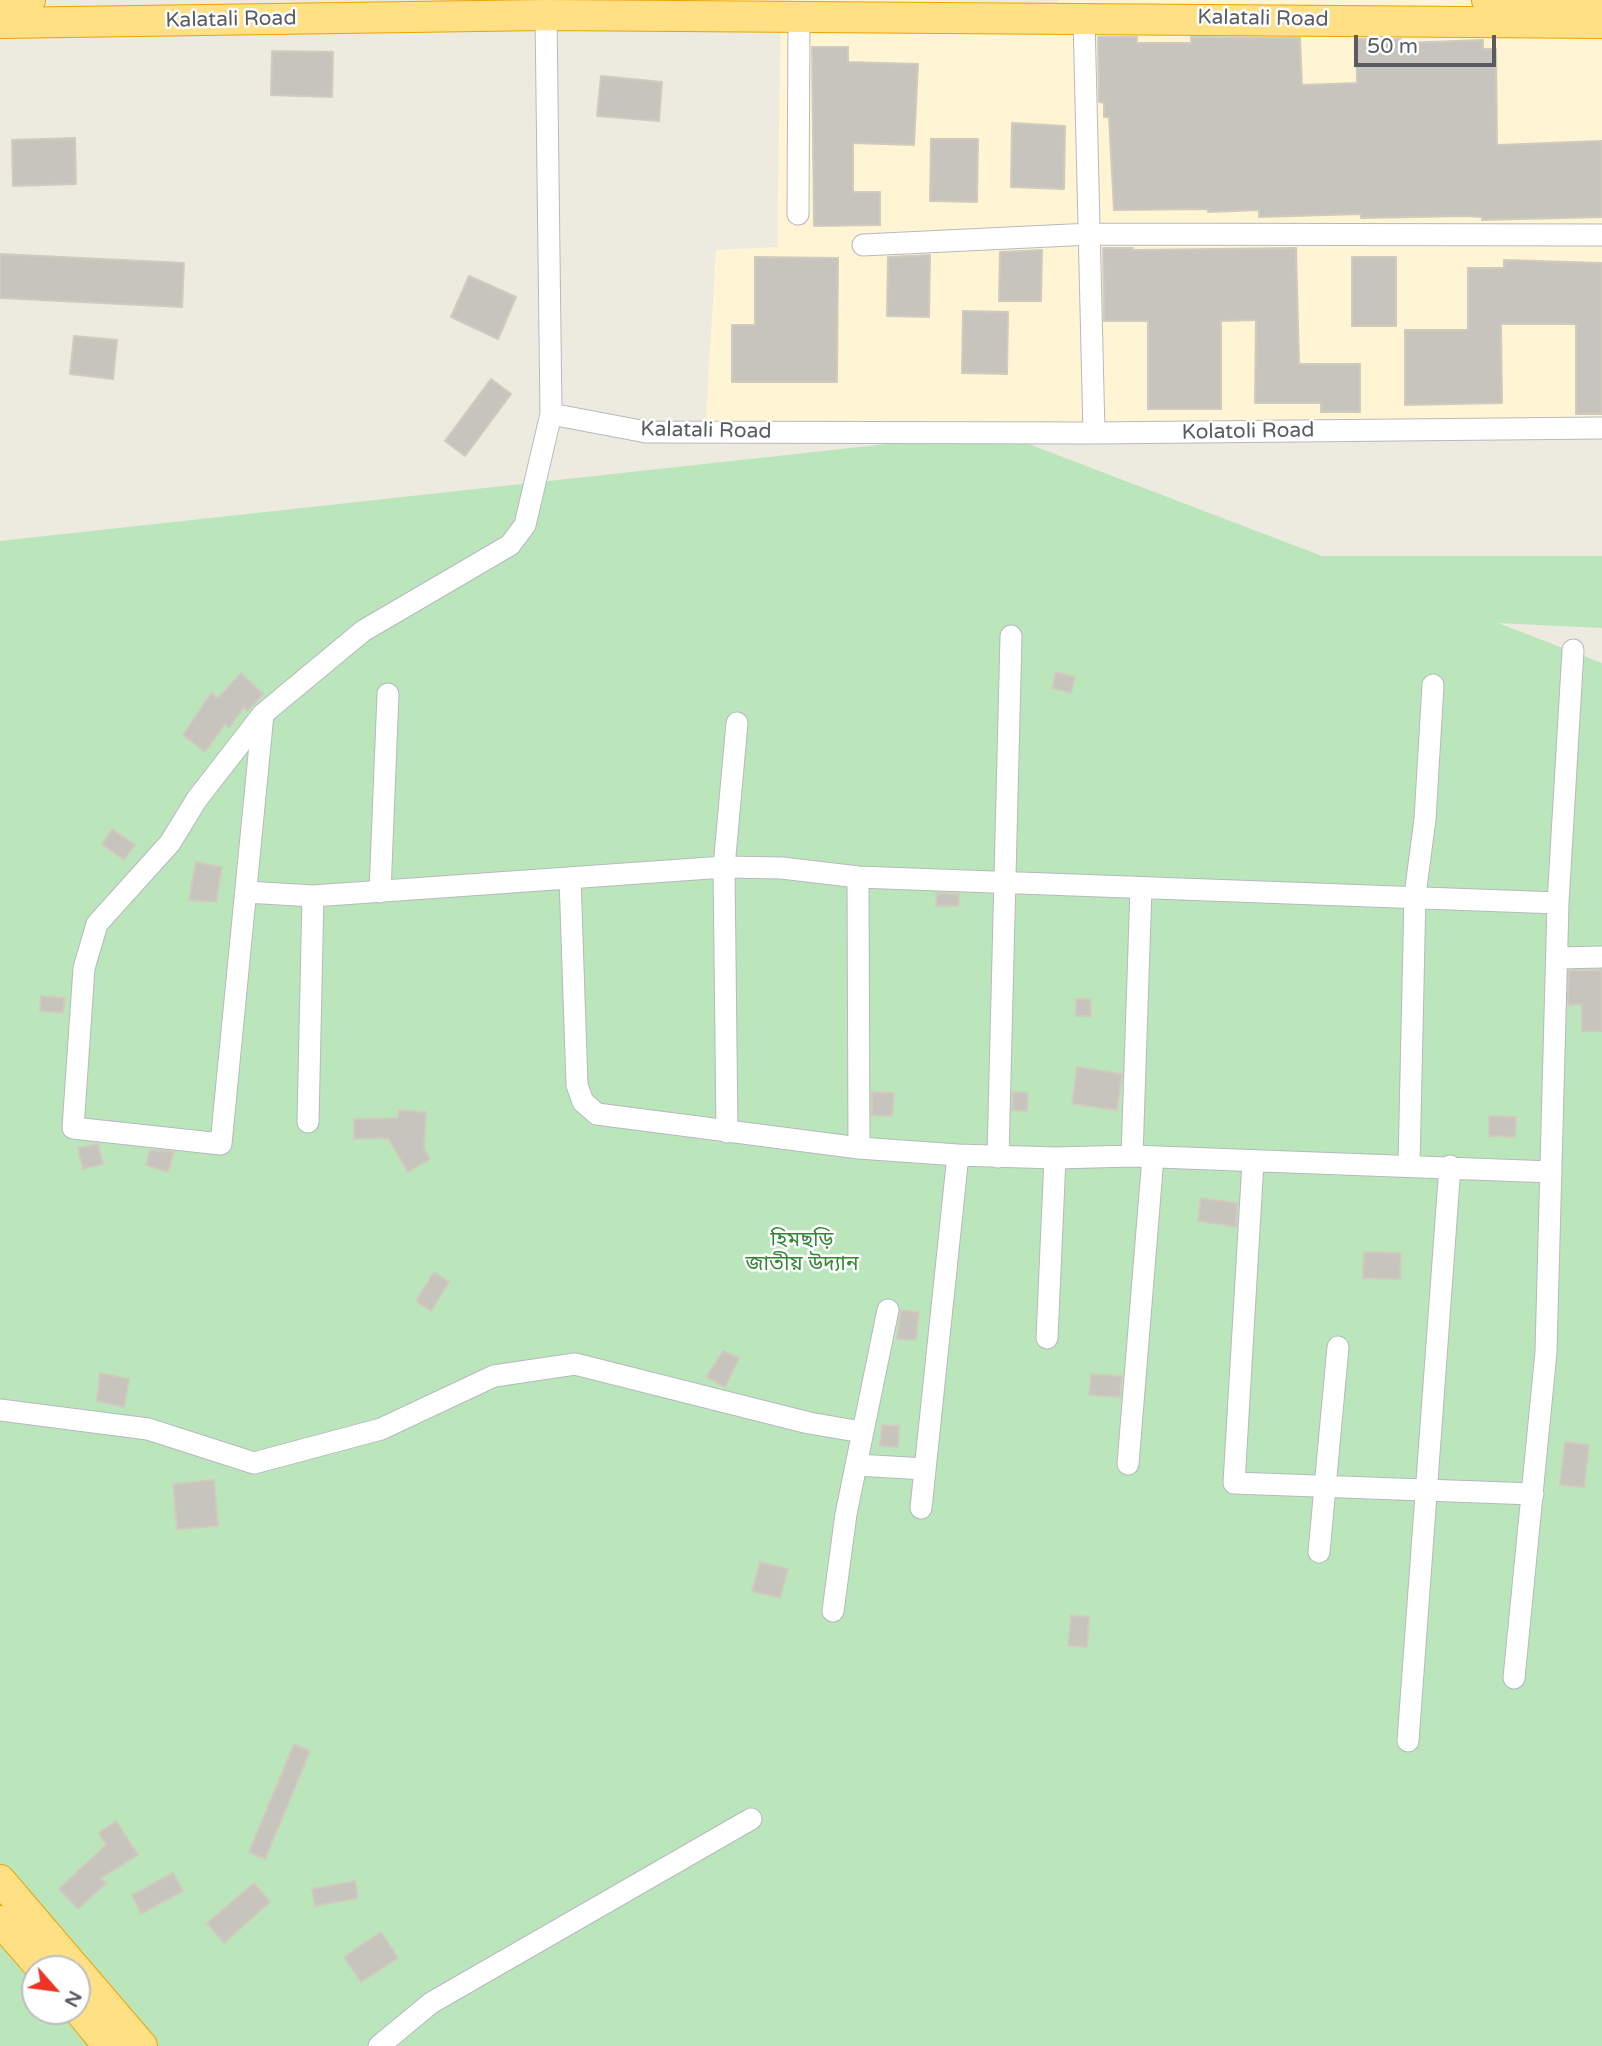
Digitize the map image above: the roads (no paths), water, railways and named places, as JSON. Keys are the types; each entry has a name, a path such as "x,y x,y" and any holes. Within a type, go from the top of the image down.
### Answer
{"highway":[{"path":"0,1 30,0"},
{"name":"Kalatali Road","path":"1487,0 1598,7"},
{"name":"Kalatali Road","path":"0,23 546,15 1084,18 1200,9 1598,7"},
{"path":"0,1881 63,1955"},
{"path":"0,1921 30,1955"},
{"path":"91,1987 142,2046"},
{"path":"91,2025 108,2046"}],"street":[{"path":"263,714 221,1144 73,1128 84,968 97,924 170,844 197,799 263,714 363,631 510,545 525,525 551,414 546,15"},
{"path":"798,214 799,17"},
{"path":"1084,18 1094,433"},
{"path":"863,245 1091,234 1602,235"},
{"name":"Kalatali Road","path":"551,414 646,432 1094,433"},
{"name":"Kolatoli Road","path":"1094,433 1602,428"},
{"path":"998,1157 1011,636"},
{"path":"1514,1678 1546,1352 1558,903 1573,650"},
{"path":"1409,1165 1415,895 1425,819 1433,685"},
{"path":"380,892 388,694"},
{"path":"727,1132 724,867 737,723"},
{"path":"247,892 313,896 724,867 782,868 858,877 1415,895 1558,903"},
{"path":"858,877 859,1149"},
{"path":"570,878 577,1085 583,1102 597,1114 859,1149 998,1157 1142,1157 1253,1163 1450,1166 1551,1172"},
{"path":"1128,1464 1142,1157 1141,888"},
{"path":"308,1122 313,896"},
{"path":"1558,958 1602,957"},
{"path":"921,1508 958,1155"},
{"path":"1047,1338 1055,1158"},
{"path":"1253,1163 1234,1483 1533,1494"},
{"path":"1408,1741 1450,1166"},
{"path":"832,1611 846,1514 888,1310"},
{"path":"1319,1552 1338,1347"},
{"path":"0,1410 148,1429 254,1463 381,1429 494,1376 575,1364 809,1423 862,1432"},
{"path":"857,1465 925,1469"},
{"path":"379,2046 431,2003 751,1819"}],"park label":[{"name":"হিমছড়ি জাতীয় উদ্যান","path":"802,1252"}]}
